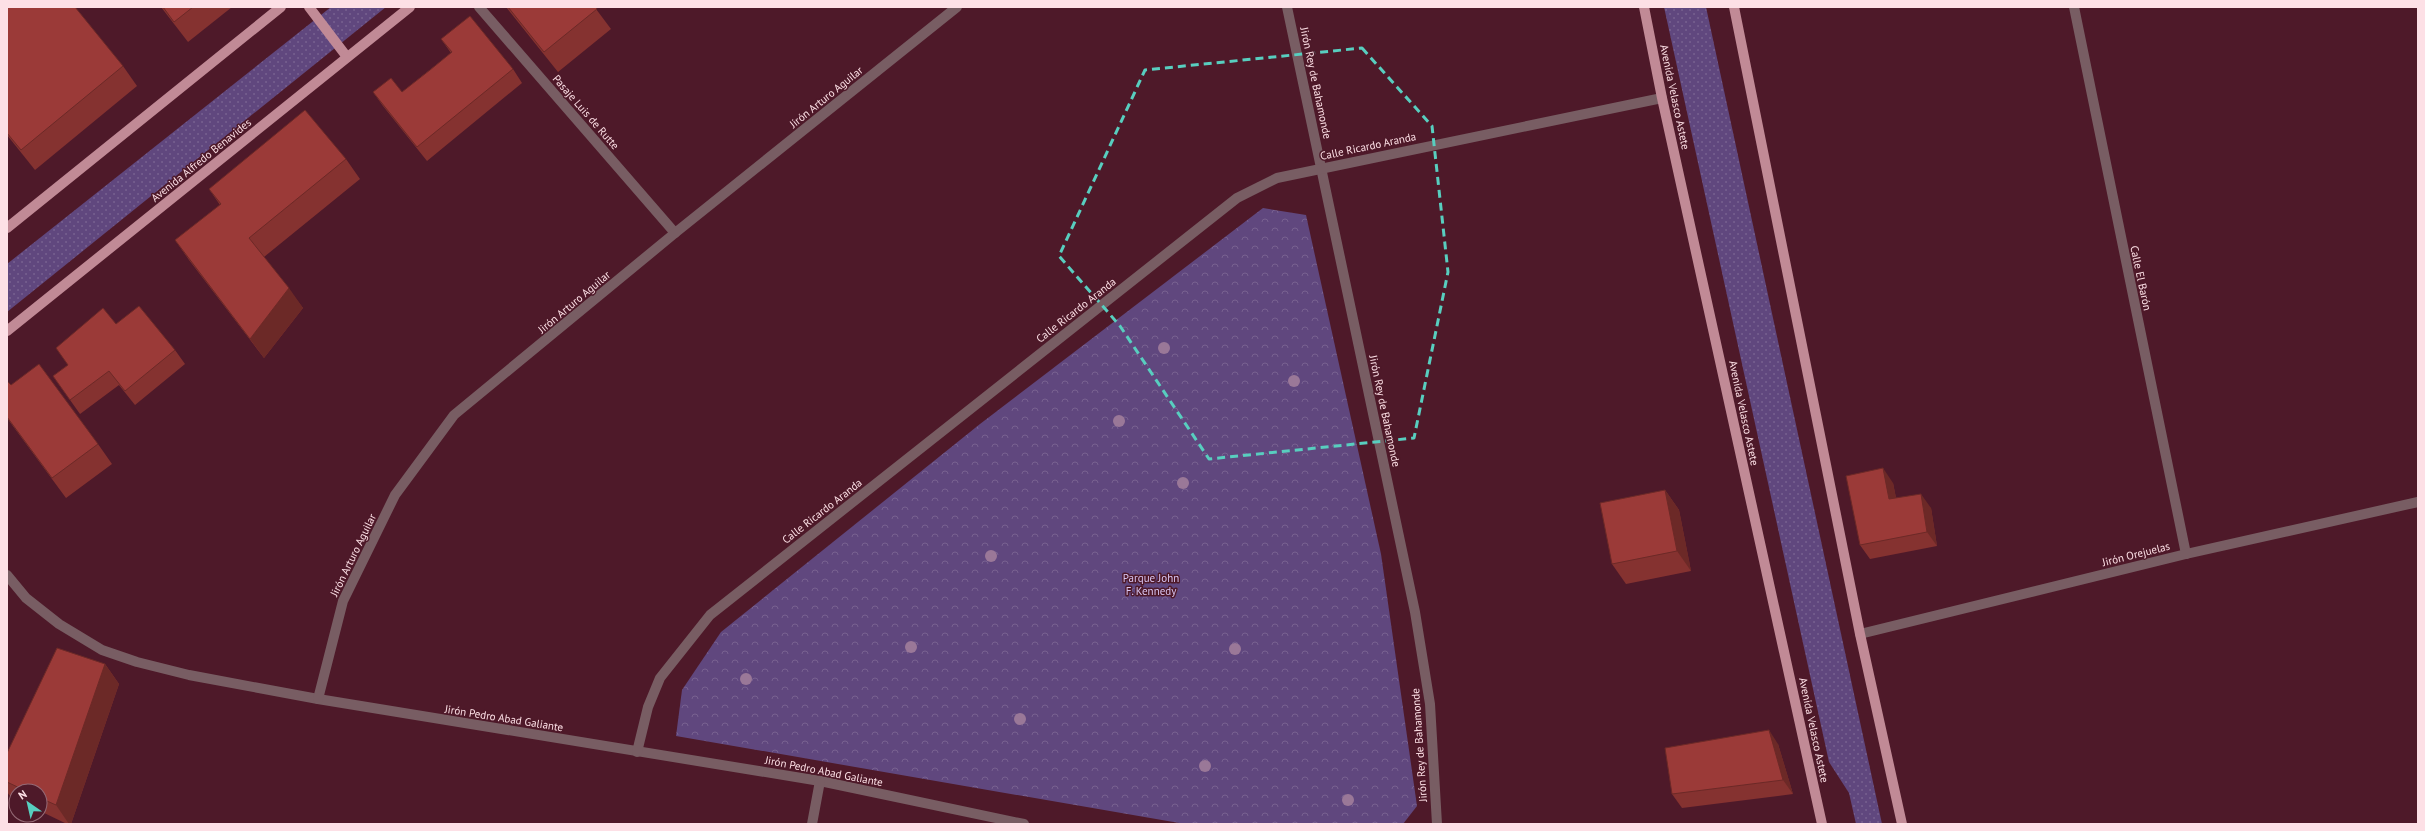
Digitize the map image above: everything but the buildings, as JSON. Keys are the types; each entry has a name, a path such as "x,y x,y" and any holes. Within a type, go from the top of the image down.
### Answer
{"main road":[{"path":"7,228 281,7"},
{"path":"309,7 347,57"},
{"name":"Avenida Alfredo Benavides","path":"7,331 410,7"},
{"name":"Avenida Velasco Astete","path":"1644,7 1662,98 1822,824"},
{"path":"1734,7 1860,634 1902,824"}],"street":[{"name":"Pasaje Luis de Rutte","path":"479,7 675,233"},
{"name":"Jirón Arturo Aguilar","path":"318,699 343,601 396,495 454,415 675,233 957,7"},
{"name":"Jirón Rey de Bahamonde","path":"1287,7 1415,612 1430,704 1437,824"},
{"name":"Calle El Barón","path":"2074,7 2186,554"},
{"name":"Calle Ricardo Aranda","path":"637,752 648,707 660,678 710,615 1237,198 1277,178 1662,98"},
{"name":"Jirón Orejuelas","path":"1860,634 2186,554 2418,502"},
{"name":"Jirón Pedro Abad Galiante","path":"7,575 26,598 59,624 102,650 136,662 189,675 318,699 820,781 1024,824"},
{"path":"812,824 820,781"}],"highlighted area":[{"path":"1362,48 1432,126 1448,272 1414,438 1209,459 1120,326 1059,256 1145,70"}],"green space":[{"path":"331,7 386,7 7,312 7,264"},
{"path":"1664,7 1706,7 1882,824 1856,824 1849,793 1829,762"},
{"name":"Parque John F. Kennedy","path":"1263,208 1306,215 1381,554 1417,806 1403,824 1185,824 676,736 682,690 721,632 980,424"}]}
